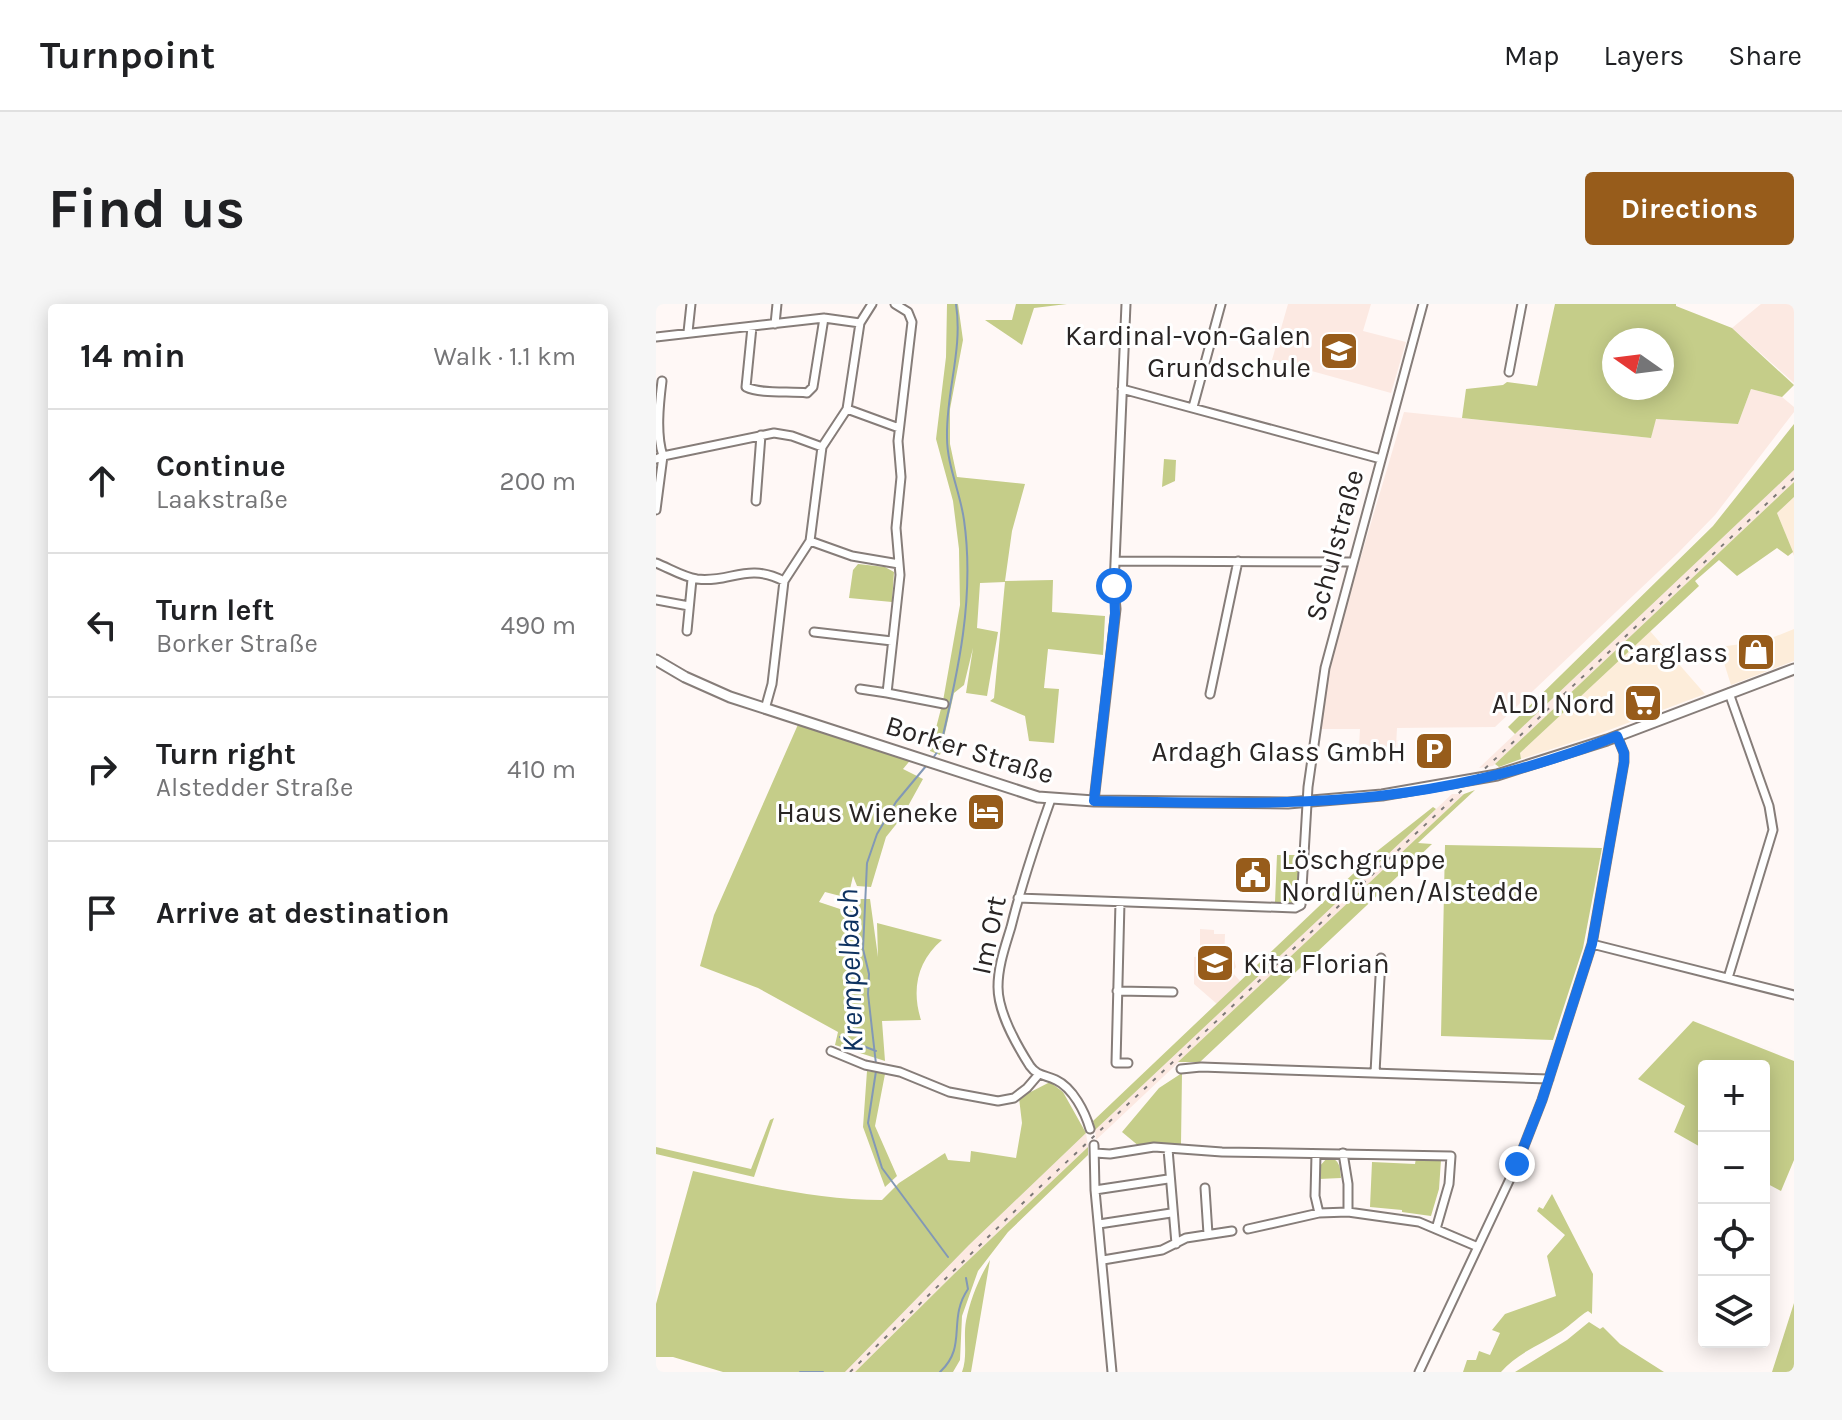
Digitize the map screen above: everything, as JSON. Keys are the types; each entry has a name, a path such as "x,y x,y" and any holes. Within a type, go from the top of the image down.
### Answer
{"main road":[{"name":"Borker Straße","path":"656,660 698,684 765,709 1021,792 1051,799 1194,803 1308,801 1382,795 1484,779 1617,736 1794,669"}],"street":[{"path":"688,332 691,304"},
{"path":"775,324 777,304"},
{"path":"765,709 772,684 784,581 810,541 822,447 847,409 860,323 872,304"},
{"path":"887,693 899,564 896,528 901,477 899,428 912,322 908,312 895,304"},
{"path":"1094,801 1115,614 1126,304"},
{"path":"1193,407 1221,304"},
{"name":"Schulstraße","path":"1120,902 1298,907 1302,901 1308,801 1325,668 1423,304"},
{"path":"1509,372 1522,304"},
{"path":"752,327 746,387 770,392 807,393 813,387 824,318"},
{"path":"656,337 824,318 860,323"},
{"path":"656,510 660,457 657,411 662,381"},
{"path":"1122,389 1381,459"},
{"path":"847,409 899,428"},
{"path":"660,457 761,435 784,433 822,447"},
{"path":"756,501 761,435"},
{"path":"810,541 852,556 899,564"},
{"path":"1115,561 1352,562"},
{"path":"1210,694 1238,561"},
{"path":"656,563 692,579 761,572 784,581"},
{"path":"687,631 692,579"},
{"path":"656,600 689,606"},
{"path":"814,632 892,641"},
{"path":"860,689 944,704"},
{"path":"1728,978 1773,830 1769,806 1729,693"},
{"path":"1419,1372 1529,1136 1592,944 1624,762 1617,736"},
{"name":"Im Ort","path":"1051,799 1018,898 1001,960 998,988 1012,1032 1031,1066 1039,1074 1067,1087 1079,1103 1090,1129"},
{"path":"1018,898 1120,902 1116,1063 1128,1063"},
{"path":"1592,944 1794,995"},
{"path":"1375,1073 1381,958"},
{"path":"1117,991 1173,992"},
{"path":"831,1051 872,1067 900,1072 949,1092 998,1101 1014,1098 1039,1074"},
{"path":"1181,1069 1201,1067 1549,1079"},
{"path":"1112,1372 1094,1149 1110,1154 1154,1147 1451,1156 1449,1184 1436,1229"},
{"path":"1168,1149 1168,1179 1176,1244"},
{"path":"1343,1153 1348,1212"},
{"path":"1316,1154 1315,1196 1319,1213"},
{"path":"1095,1190 1168,1179"},
{"path":"1205,1188 1208,1234"},
{"path":"1248,1229 1319,1213 1348,1212 1403,1219 1478,1247"},
{"path":"1099,1224 1171,1213"},
{"path":"1103,1260 1162,1250 1186,1238 1232,1231"}],"shaded area":[{"name":"Kardinal-von-Galen Grundschule","path":"1288,304 1371,304 1363,331 1406,342 1391,393 1272,360"},
{"path":"1761,304 1794,304 1794,383 1732,328"},
{"name":"Ardagh Glass GmbH","path":"1751,389 1782,397 1794,407 1794,412 1715,515 1495,727 1397,728 1396,747 1359,746 1360,729 1320,729 1334,647 1404,412 1651,438 1655,419 1738,424"},
{"path":"1794,470 1794,482 1493,766 1479,768"},
{"path":"1794,497 1794,556 1777,513"},
{"path":"1794,629 1794,661 1731,685 1719,647 1764,641"},
{"path":"1650,631 1705,694 1521,759 1520,753"},
{"path":"1452,794 1464,794 1096,1140 1095,1130"},
{"name":"Kita Florian","path":"1200,929 1225,934 1224,959 1234,959 1236,967 1232,972 1240,981 1217,1004 1194,984 1194,957 1200,956"},
{"path":"1086,1133 1088,1147 855,1372 845,1372 969,1245"}],"green space":[{"path":"947,304 958,304 963,340 950,409 950,444 957,477 1025,484 1012,531 1005,581 1053,580 1052,612 1105,616 1103,655 1048,649 1044,688 1059,689 1054,743 1029,741 1025,716 990,701 994,698 1005,582 980,583 977,628 998,632 987,696 966,693 973,648 964,685 954,693 940,755 930,751 943,701 960,605 959,549 953,501 936,439 946,357"},
{"path":"1016,304 1067,304 1034,308 1022,345 985,320 1012,320"},
{"path":"1555,304 1676,304 1732,328 1794,385 1782,397 1751,389 1738,424 1656,419 1651,438 1462,418 1466,389 1507,382 1537,386"},
{"path":"1794,424 1794,470 1515,734 1508,727 1713,526"},
{"path":"1164,459 1176,460 1175,481 1162,487"},
{"path":"1794,482 1794,497 1777,513 1793,552 1788,556 1777,548 1737,576 1719,560 1695,581 1699,586 1520,753 1521,759 1499,767 1495,764"},
{"path":"858,564 885,567 894,572 892,602 849,598 853,570"},
{"path":"800,720 913,757 903,769 923,779 902,817 886,837 871,887 857,886 853,876 848,898 825,892 819,902 846,911 853,910 857,899 870,899 878,957 877,923 942,940 927,957 919,976 917,997 921,1020 882,1021 885,1061 835,1045 838,1032 758,988 700,966 714,915"},
{"path":"1475,790 1418,843 1432,844 1200,1062 1178,1062 1464,794"},
{"path":"1433,807 1436,809 1095,1130 1093,1121 1376,852"},
{"path":"1445,845 1602,848 1583,948 1553,1040 1441,1036"},
{"path":"1277,855 1300,855 1297,903 1275,902"},
{"path":"1693,1021 1794,1061 1794,1160 1781,1191 1770,1185 1770,1060 1698,1060 1698,1146 1674,1132 1685,1106 1638,1079"},
{"path":"867,1071 885,1074 875,1126 897,1176 885,1187 863,1127"},
{"path":"1182,1073 1181,1144 1140,1147 1122,1132 1159,1088"},
{"path":"1050,1082 1063,1092 1086,1133 969,1245 845,1372 723,1372 673,1357 656,1357 656,1304 693,1171 811,1195 882,1200 899,1183 945,1153 948,1160 970,1162 971,1151 1016,1158 1022,1123 1019,1098"},
{"path":"774,1118 754,1177 656,1154 656,1147 751,1169 770,1120"},
{"path":"1088,1147 1088,1155 1008,1232 978,1271 962,1316 960,1360 953,1372 855,1372 954,1274"},
{"path":"1328,1157 1339,1164 1341,1178 1319,1179 1318,1168"},
{"path":"1416,1158 1441,1160 1439,1189 1431,1216 1370,1207 1372,1162 1415,1164"},
{"path":"1552,1194 1593,1274 1592,1314 1588,1311 1562,1331 1514,1359 1501,1372 1463,1372 1467,1360 1476,1360 1479,1351 1490,1355 1500,1333 1492,1330 1505,1314 1556,1296 1547,1256 1565,1235 1537,1211 1539,1207 1543,1209"},
{"path":"990,1260 971,1372 962,1372 968,1313 975,1289"},
{"path":"1794,1303 1794,1372 1772,1372"},
{"path":"1589,1322 1600,1329 1603,1327 1620,1344 1664,1372 1515,1372 1567,1340"}],"waterway":[{"name":"Krempelbach","path":"933,758 940,748 953,692 966,606 964,520 947,437 956,354 956,304"},
{"name":"Krempelbach","path":"876,1064 868,994 869,974 863,949 867,863 877,834 896,802 926,766"},
{"path":"840,1037 876,1051"},
{"name":"Krempelbach","path":"876,1071 868,1123 882,1168 948,1257"},
{"name":"Krempelbach","path":"940,1372 956,1342 959,1311 968,1289 966,1278"},
{"path":"800,1372 823,1372"}],"railway":[{"path":"850,1372 1024,1202 1794,478"}],"place":[{"name":"Kardinal-von-Galen Grundschule","path":"1339,351"},
{"name":"Carglass","path":"1756,652"},
{"name":"ALDI Nord","path":"1643,703"},
{"name":"Ardagh Glass GmbH","path":"1434,751"},
{"name":"Haus Wieneke","path":"986,812"},
{"name":"Löschgruppe Nordlünen/Alstedde","path":"1253,875"},
{"name":"Kita Florian","path":"1215,963"}],"route":[{"path":"1114,586 1116,609 1094,801 1288,803 1382,795 1497,775 1617,736 1624,762 1596,927 1542,1100 1517,1164"}]}
